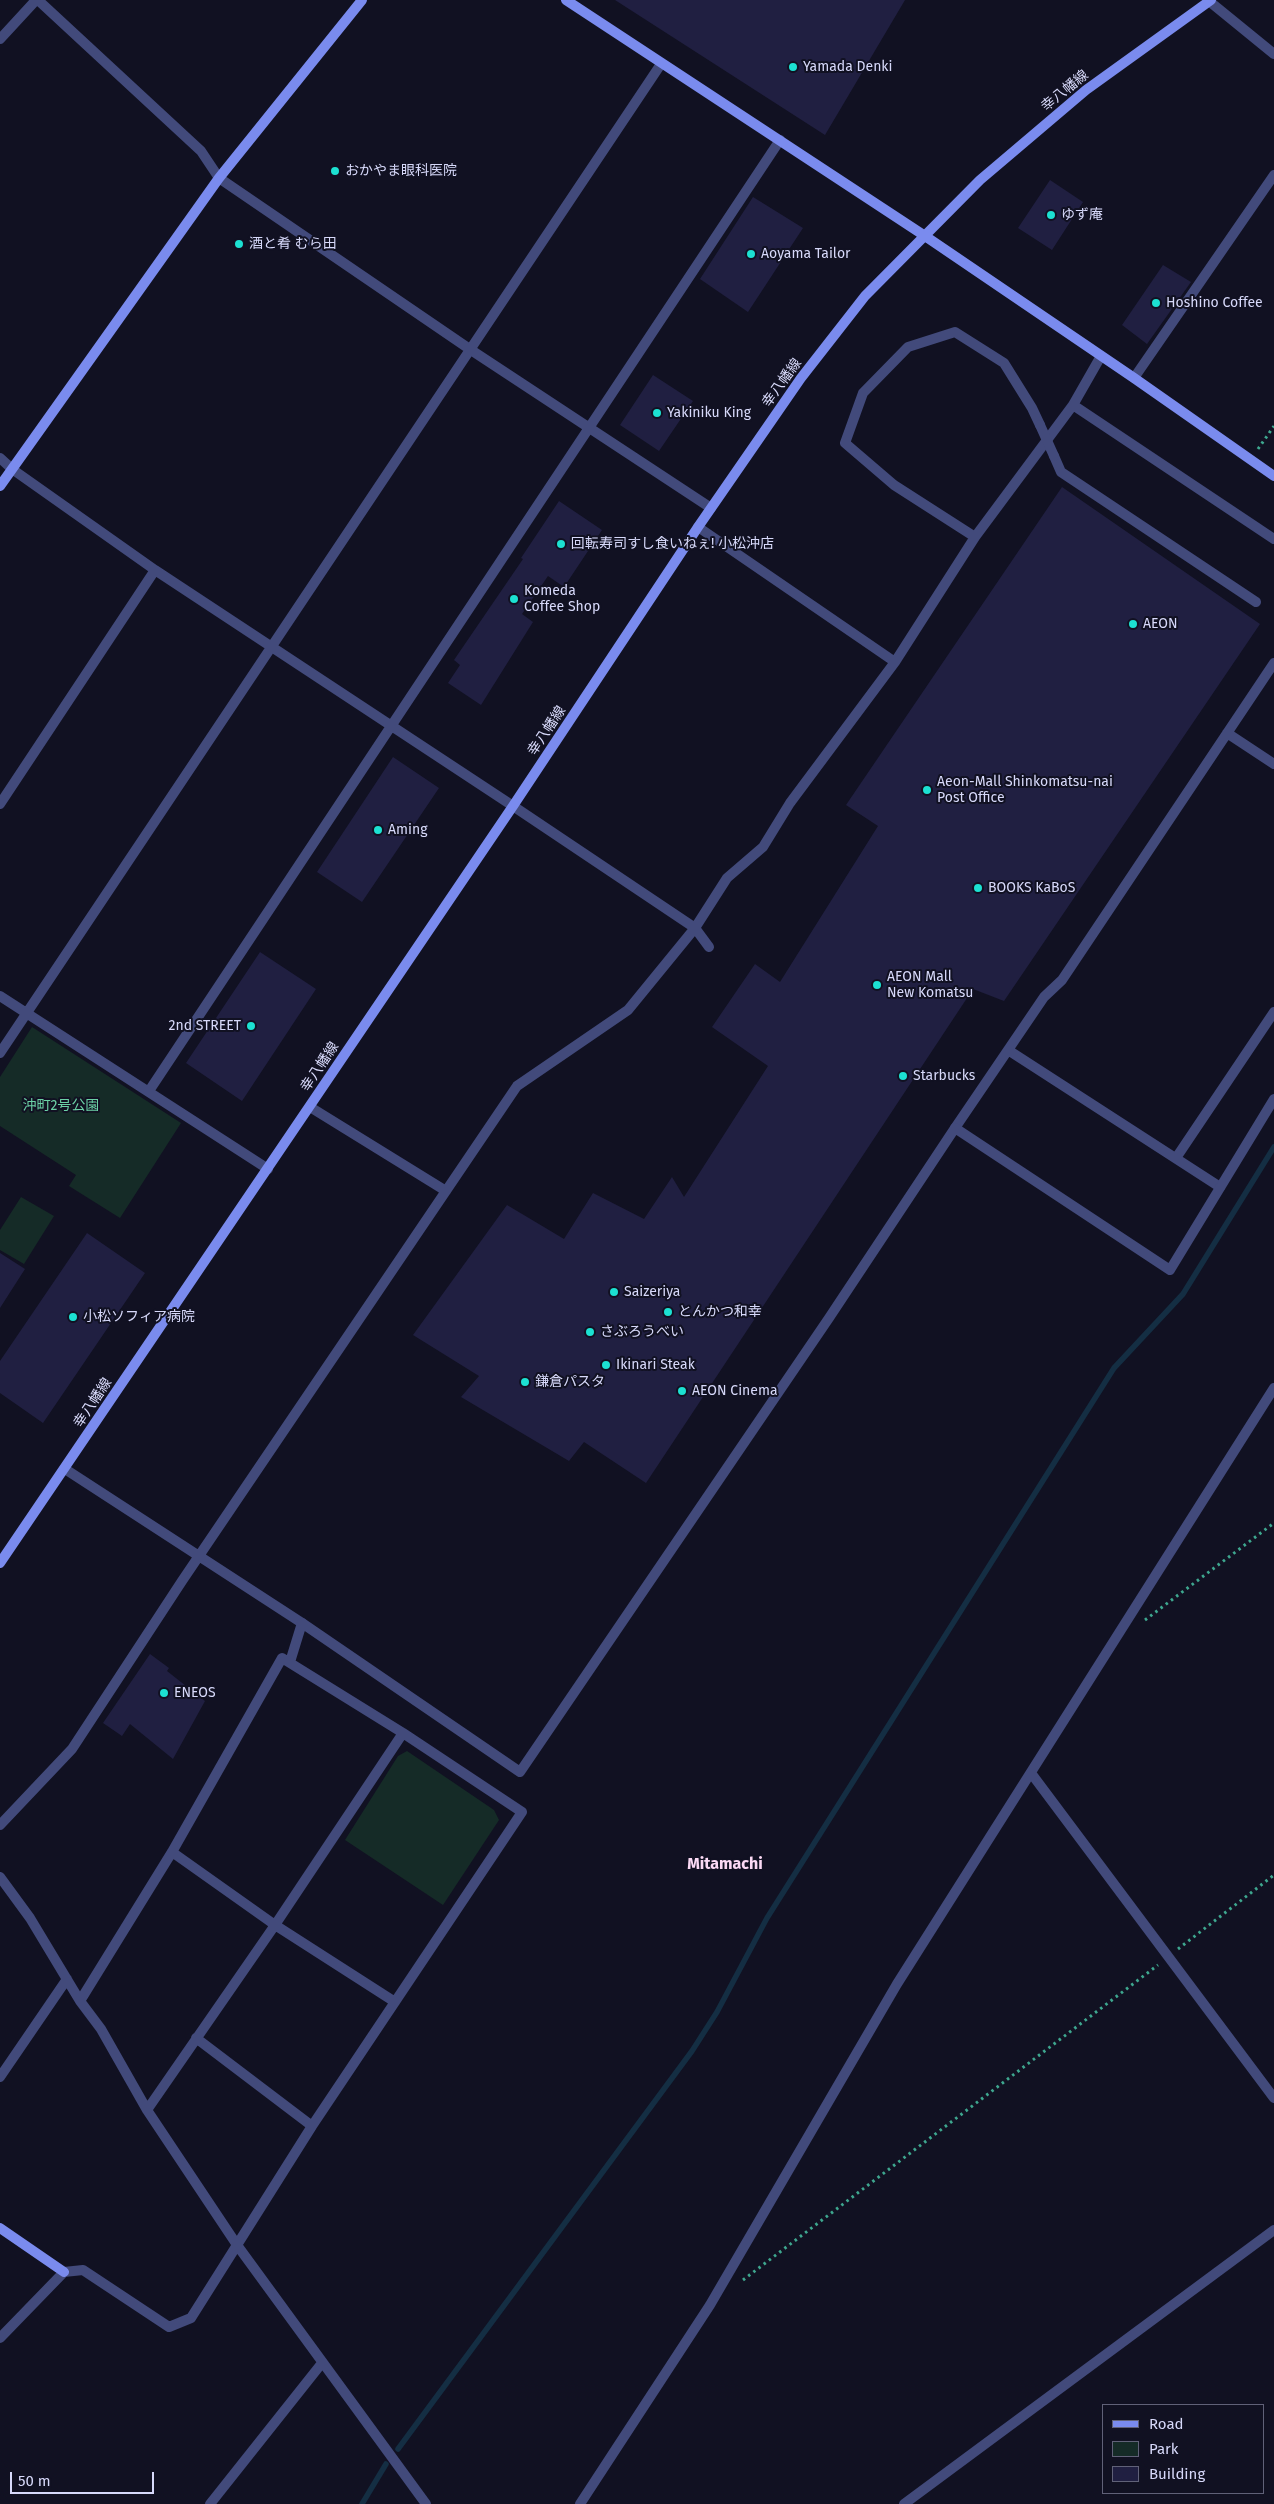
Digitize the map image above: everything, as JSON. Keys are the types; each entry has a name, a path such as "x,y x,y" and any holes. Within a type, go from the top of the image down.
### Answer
{"street":[{"path":"0,39 37,0 201,151 219,178 471,350 711,508"},
{"path":"0,486 219,178 362,0"},
{"path":"566,0 925,236 1274,476"},
{"path":"1210,0 1274,54"},
{"name":"幸八幡線","path":"0,1563 514,806 698,527 801,378 865,296 980,180 1086,90 1210,0"},
{"path":"0,1053 661,64"},
{"path":"149,1091 780,140"},
{"path":"1134,378 1274,175"},
{"path":"975,537 894,486 845,443 863,393 908,347 955,332 1004,363 1040,425 1061,472 1256,602"},
{"path":"0,1825 72,1749 198,1557 517,1086 628,1010 695,928 727,878 763,847 790,803 895,662 975,537 1073,405 1101,356"},
{"path":"1073,405 1274,539"},
{"path":"0,458 12,469 155,570 514,806 695,928 709,947"},
{"path":"698,527 895,662"},
{"path":"0,804 155,570"},
{"path":"65,1469 302,1624 520,1772 829,1318 1044,997 1062,980 1274,663"},
{"path":"1227,734 1274,764"},
{"path":"0,996 268,1169"},
{"path":"1176,1158 1274,1012"},
{"path":"1008,1050 1220,1187"},
{"path":"955,1128 1170,1270 1274,1099"},
{"path":"310,1107 446,1191"},
{"path":"580,2504 710,2305 897,1984 1274,1388"},
{"path":"290,1662 302,1624"},
{"path":"0,2338 64,2272 83,2270 169,2327 191,2318 312,2126 522,1812 403,1733 282,1658 172,1852 80,2001"},
{"path":"147,2110 275,1925 403,1733"},
{"path":"1030,1772 1274,2098"},
{"path":"172,1852 275,1925 395,2002"},
{"path":"0,1877 30,1918 80,2001 101,2029 147,2110 237,2245 426,2504"},
{"path":"0,2077 67,1979"},
{"path":"196,2038 312,2126"},
{"path":"0,2228 64,2272"},
{"path":"904,2504 1274,2230"},
{"path":"210,2504 322,2363"}],"path":[{"path":"1251,460 1274,426"},
{"path":"1142,1623 1274,1523"},
{"path":"742,2281 1274,1874"}],"green space":[{"name":"沖町2号公園","path":"32,1027 181,1123 120,1218 69,1186 76,1175 0,1126 0,1077"},
{"path":"21,1197 54,1216 24,1264 0,1250 0,1230"},
{"path":"407,1751 494,1810 499,1820 443,1905 345,1840 398,1756"}],"building":[{"name":"Yamada Denki","path":"615,0 905,0 825,135"},
{"name":"ゆず庵","path":"1050,180 1083,202 1052,250 1018,228"},
{"name":"Aoyama Tailor","path":"753,197 803,228 748,312 700,279"},
{"name":"Hoshino Coffee","path":"1163,265 1191,282 1147,344 1122,325"},
{"name":"Yakiniku King","path":"653,375 693,401 659,451 620,425"},
{"name":"AEON Mall New Komatsu","path":"1062,487 1260,624 1004,1001 973,989 646,1483 584,1442 569,1461 461,1397 479,1376 413,1335 507,1205 564,1239 593,1193 644,1219 672,1177 684,1197 768,1066 712,1027 755,964 780,982 878,826 846,805"},
{"path":"559,501 602,530 564,587 548,576 522,614 533,622 481,705 448,683 460,665 454,660 523,559 521,558"},
{"name":"Aming","path":"393,757 439,788 362,902 317,872"},
{"name":"2nd STREET","path":"260,952 316,989 242,1101 186,1063"},
{"name":"小松ソフィア病院","path":"87,1233 145,1273 43,1423 0,1393 0,1361"},
{"path":"0,1253 25,1269 0,1308"},
{"path":"150,1654 169,1668 167,1671 205,1701 173,1759 130,1724 122,1736 103,1723"}],"waterway":[{"path":"398,2449 692,2051 717,2012 767,1918 1114,1368 1183,1294 1274,1147"},
{"path":"362,2504 386,2464"}],"place":[{"name":"Yamada Denki","path":"793,67"},
{"name":"おかやま眼科医院","path":"335,171"},
{"name":"ゆず庵","path":"1051,215"},
{"name":"酒と肴 むら田","path":"239,244"},
{"name":"Aoyama Tailor","path":"751,254"},
{"name":"Hoshino Coffee","path":"1156,303"},
{"name":"Yakiniku King","path":"657,413"},
{"name":"回転寿司すし食いねぇ! 小松沖店","path":"561,544"},
{"name":"Komeda Coffee Shop","path":"514,599"},
{"name":"AEON","path":"1133,624"},
{"name":"Aeon-Mall Shinkomatsu-nai Post Office","path":"927,790"},
{"name":"Aming","path":"378,830"},
{"name":"BOOKS KaBoS","path":"978,888"},
{"name":"AEON Mall New Komatsu","path":"877,985"},
{"name":"2nd STREET","path":"251,1026"},
{"name":"Starbucks","path":"903,1076"},
{"name":"Saizeriya","path":"614,1292"},
{"name":"とんかつ和幸","path":"668,1312"},
{"name":"小松ソフィア病院","path":"73,1317"},
{"name":"さぶろうべい","path":"590,1332"},
{"name":"Ikinari Steak","path":"606,1365"},
{"name":"鎌倉パスタ","path":"525,1382"},
{"name":"AEON Cinema","path":"682,1391"},
{"name":"ENEOS","path":"164,1693"}],"district":[{"name":"Mitamachi","path":"725,1865"}]}
